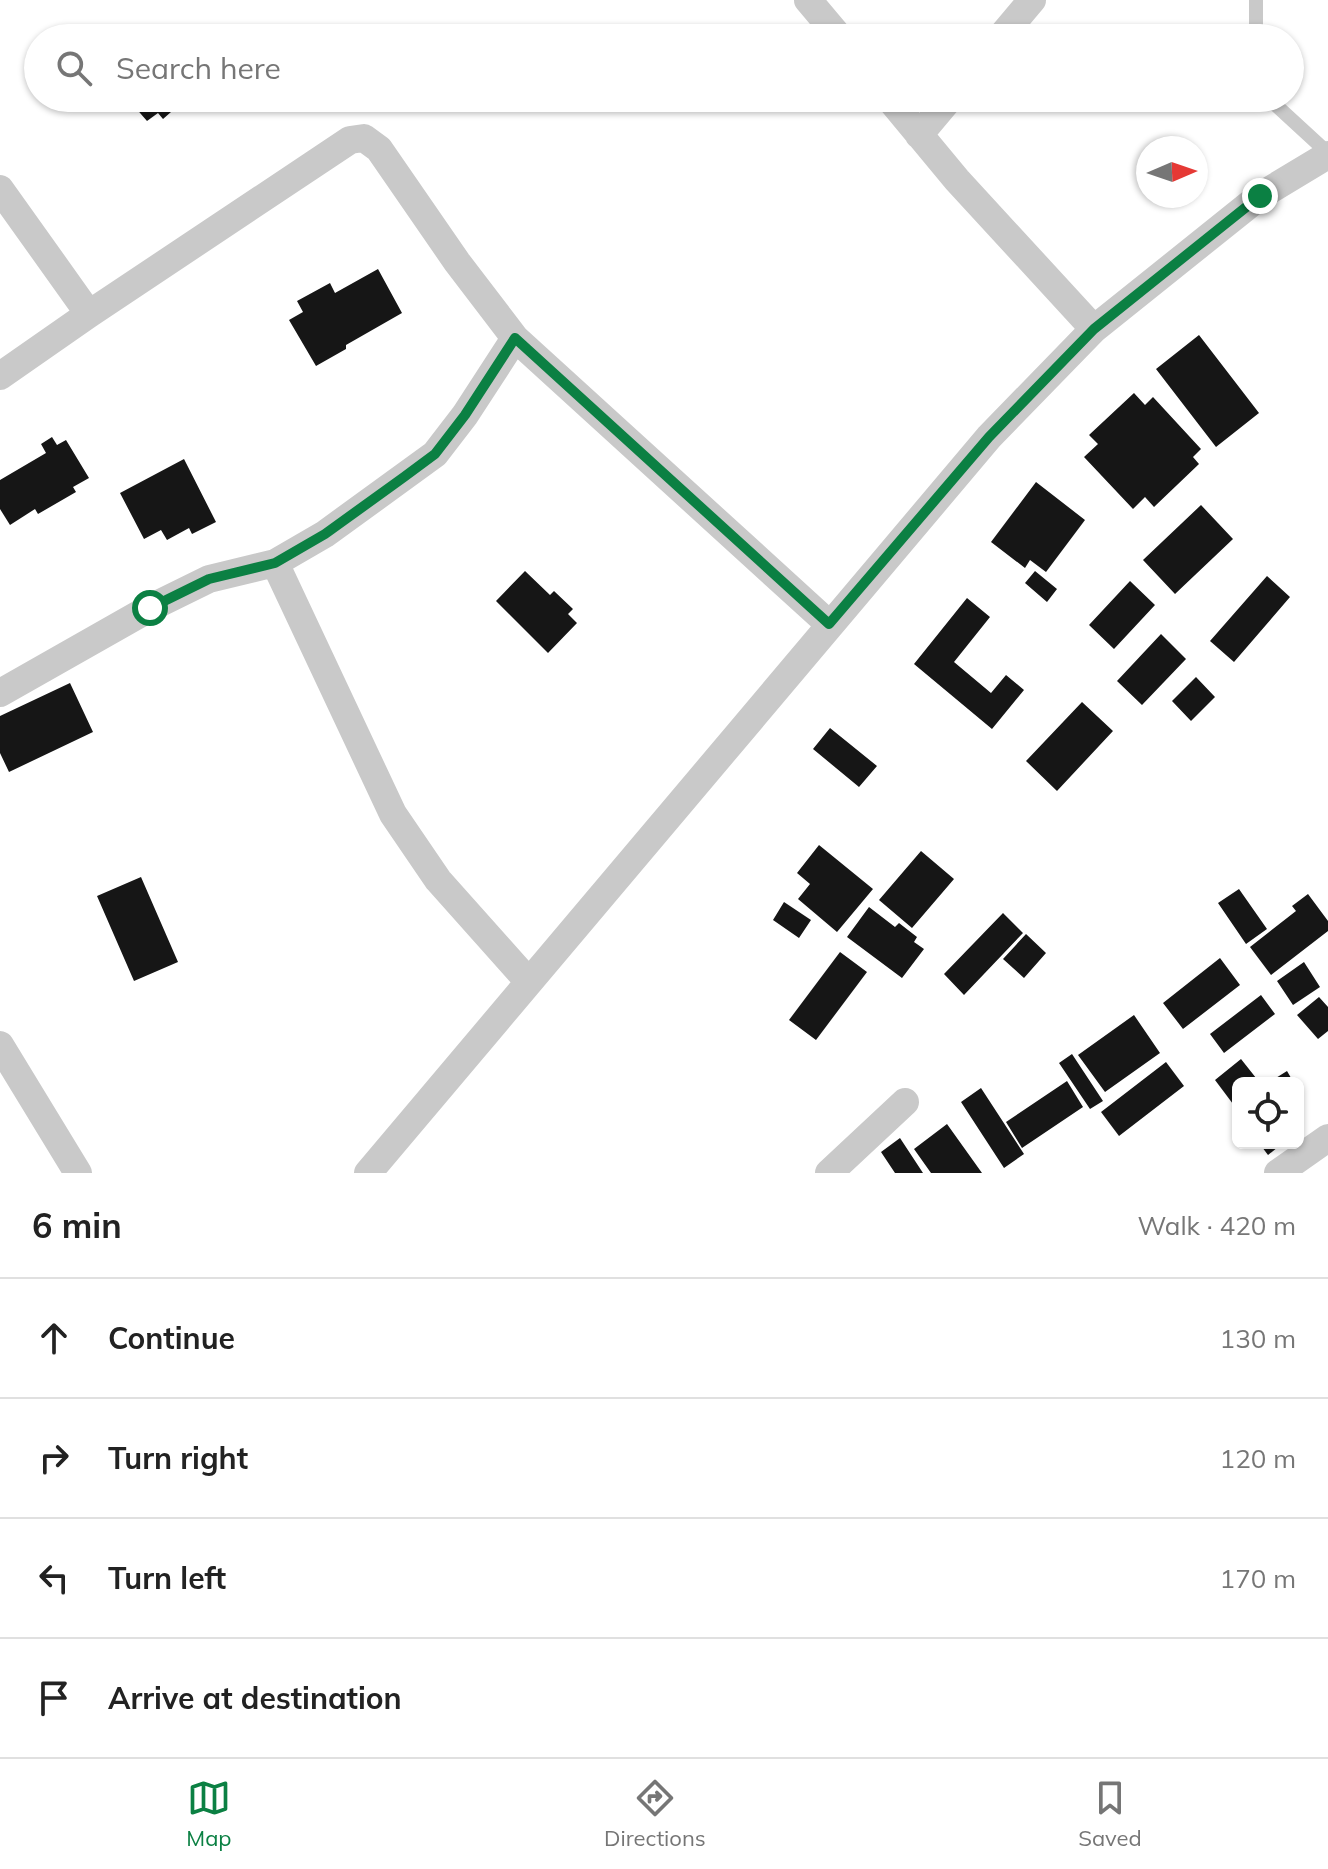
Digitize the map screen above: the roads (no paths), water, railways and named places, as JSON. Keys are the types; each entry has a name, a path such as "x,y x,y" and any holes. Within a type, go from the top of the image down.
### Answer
{"street":[{"path":"808,0 828,24"},
{"path":"1012,24 1032,0"},
{"path":"900,112 957,180 1094,329"},
{"path":"919,135 938,112"},
{"path":"0,376 350,140 364,138 379,149 457,262 515,338 829,624"},
{"path":"368,1173 989,437 1094,329 1260,196 1328,154"},
{"path":"0,189 89,314"},
{"path":"0,693 150,608 209,579 275,563 325,534 435,454 465,415 515,338"},
{"path":"275,563 393,814 438,880 529,982"},
{"path":"0,1045 78,1173"},
{"path":"829,1173 905,1102"},
{"path":"1278,1173 1328,1138"}],"lane":[{"path":"1256,0 1256,24"},
{"path":"1283,112 1328,154"}]}
